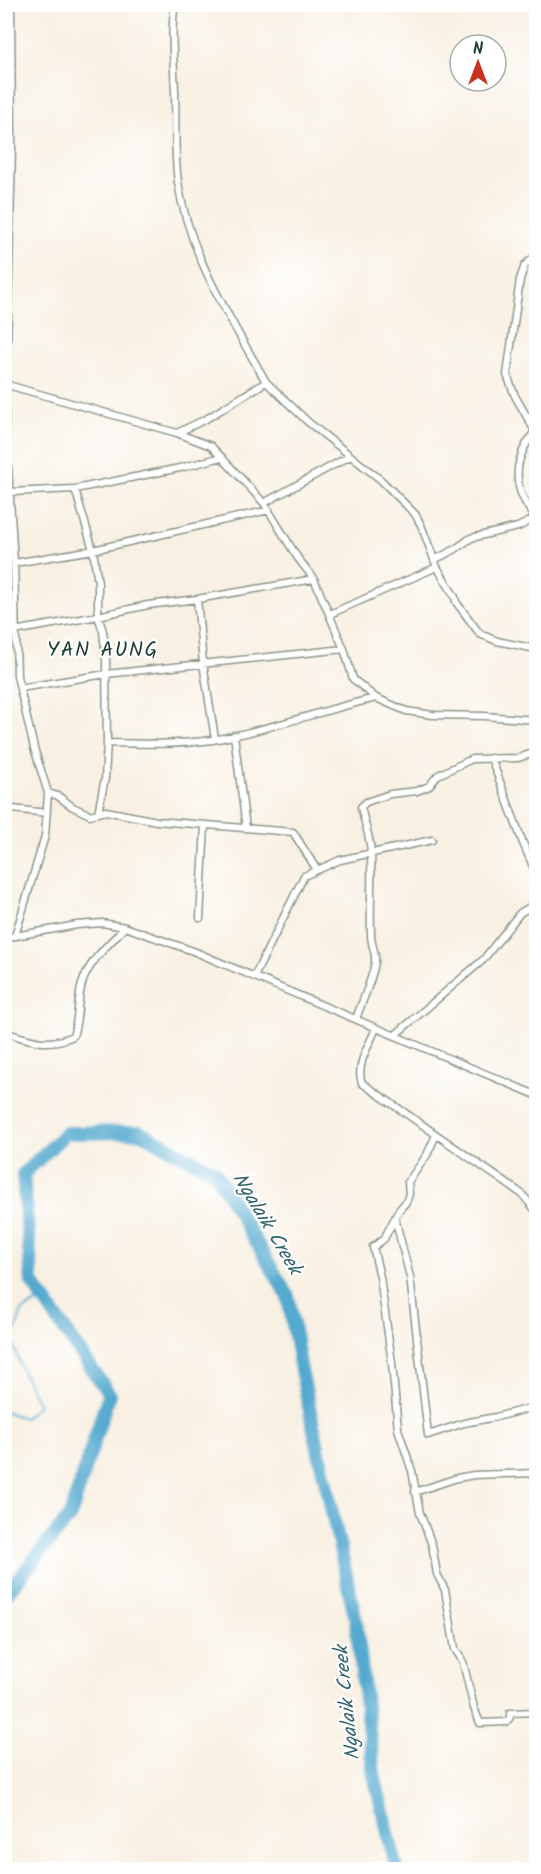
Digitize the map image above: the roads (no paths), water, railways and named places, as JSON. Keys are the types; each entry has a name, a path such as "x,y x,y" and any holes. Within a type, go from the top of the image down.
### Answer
{"street":[{"path":"11,4 12,147 5,384 6,465 14,563 14,631 17,676 34,748 48,793 45,836 15,936"},
{"path":"175,4 173,31 178,180 184,211 200,256 231,320 266,382 308,422 381,480 415,514 435,564 456,602 480,634 505,643 537,649"},
{"path":"330,614 435,564 471,538 512,528 537,518 525,504 519,488 517,471 521,456 536,431 515,396 507,375 520,279 525,265 537,256"},
{"path":"177,433 206,419 266,382"},
{"path":"5,384 177,433 211,446 269,510 314,579 330,614 353,679 376,698 406,711 433,716 484,716 537,720"},
{"path":"264,503 350,456"},
{"path":"10,492 75,489 180,468 222,457"},
{"path":"75,489 93,550 98,583 98,616 103,631 107,743 105,778 98,813"},
{"path":"14,563 93,550 269,510"},
{"path":"14,631 148,605 314,579"},
{"path":"196,599 215,739"},
{"path":"20,688 106,674 344,650"},
{"path":"107,743 181,744 215,739 333,707 376,698"},
{"path":"234,735 246,828"},
{"path":"356,1019 373,971 375,958 371,943 372,873 369,864 371,853 361,807 366,802 390,794 417,791 429,786 438,775 472,759 518,758 537,752"},
{"path":"491,758 523,843 537,873"},
{"path":"48,793 58,796 73,807 90,815 106,811 157,821 293,832 316,870"},
{"path":"4,808 47,813"},
{"path":"200,918 206,825"},
{"path":"254,977 300,879 340,860 432,840"},
{"path":"395,1035 483,960 520,913 537,903"},
{"path":"4,938 77,925 102,923 125,927 193,951 537,1095"},
{"path":"4,1032 40,1043 59,1042 73,1036 77,1024 82,982 96,958 125,927"},
{"path":"376,1028 362,1064 360,1078 362,1083 436,1136 481,1163 522,1194 537,1211"},
{"path":"436,1136 427,1155 408,1182 409,1194 406,1202 384,1239 373,1247 380,1277 392,1363 398,1429 412,1471 427,1536 432,1545 437,1574 445,1590 455,1649 463,1662 480,1724 507,1722 510,1713 537,1712"},
{"path":"395,1218 410,1277 428,1435 464,1423 525,1409 537,1410"},
{"path":"415,1492 465,1477 537,1473"}],"waterway":[{"name":"Ngalaik Creek","path":"4,1596 70,1516 109,1394 32,1282 23,1174 66,1133 140,1132 215,1172 288,1296 301,1370 356,1621 374,1775 397,1870"},
{"path":"4,1411 24,1418 39,1405 23,1373 12,1341 22,1311 44,1299"}],"district":[{"name":"YAN AUNG","path":"103,649"}]}
